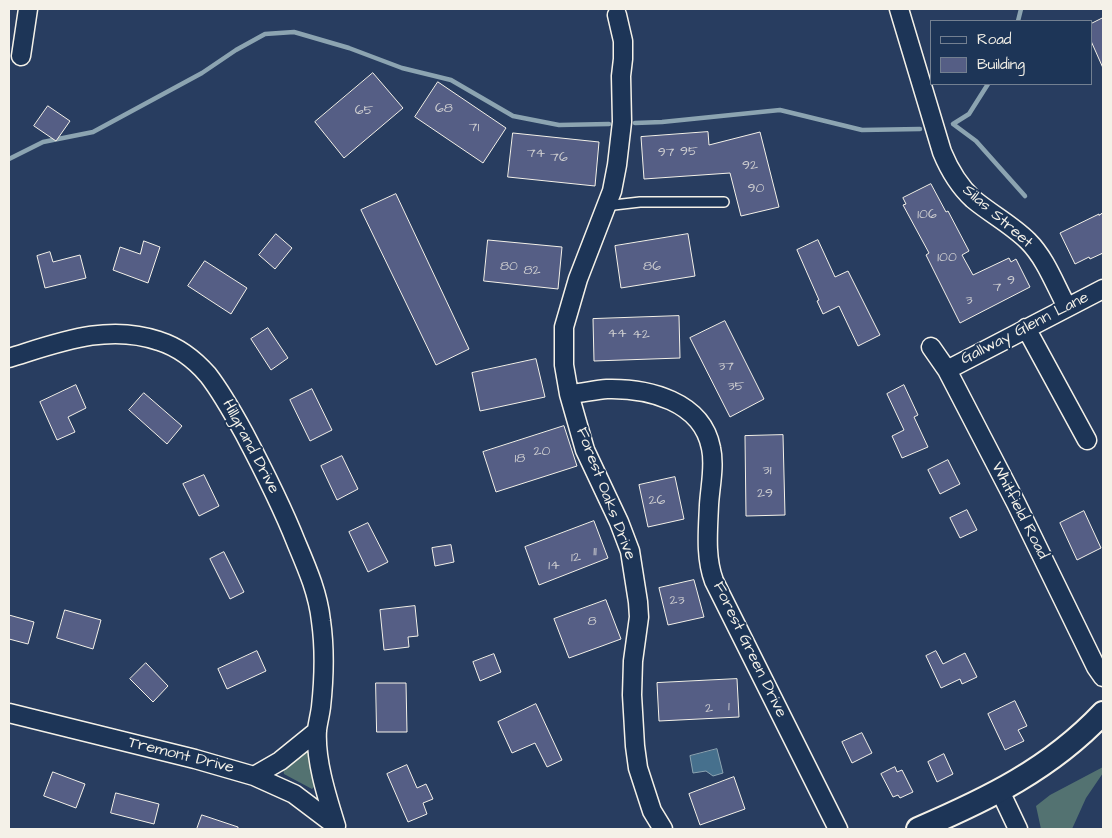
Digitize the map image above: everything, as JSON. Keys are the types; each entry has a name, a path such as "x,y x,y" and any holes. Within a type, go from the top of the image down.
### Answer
{"street":[{"path":"21,56 28,9"},
{"name":"Silas Street","path":"899,9 942,152 949,169 973,199 1029,242 1039,254 1067,307"},
{"name":"Forest Oaks Drive","path":"616,15 623,41 621,76 622,122 612,191 578,279 564,327 564,365 569,394 585,450 619,522 630,551 637,586 639,610 633,661 632,695 635,746 638,768 652,811 663,829"},
{"name":"Gallway Glenn Lane","path":"946,370 1103,289"},
{"path":"1026,328 1086,440"},
{"name":"Hillgrand Drive","path":"9,358 72,338 92,334 135,334 160,341 179,350 193,360 208,375 223,396 261,464 281,505 318,598 324,649 321,707 317,731 319,758 326,794 338,827"},
{"name":"Whitfield Road","path":"931,347 946,370 1016,503 1096,667 1103,677"},
{"name":"Forest Green Drive","path":"569,394 605,389 654,394 682,406 693,414 707,434 712,464 708,538 712,576 838,829"},
{"name":"Tremont Drive","path":"9,713 195,759 254,776 294,794 338,827"},
{"path":"918,829 1000,791 1042,767 1088,729 1103,713"},
{"path":"254,776 280,761 317,731"},
{"path":"1000,791 1018,829"}],"lane":[{"path":"605,206 640,202 724,202"}],"green space":[{"path":"308,750 310,752 315,783 312,789 284,774 283,769"},
{"path":"1103,767 1103,773 1086,798 1072,829 1041,829 1036,806 1050,795"}],"water":[{"path":"717,749 723,773 713,776 706,771 693,773 690,756"}],"building":[{"path":"1103,18 1103,68 1092,43 1092,24"},
{"path":"373,73 403,108 344,158 315,122"},
{"path":"438,82 506,128 483,163 415,117"},
{"path":"48,106 70,121 56,141 34,126"},
{"path":"708,132 709,145 760,132 779,207 741,216 730,173 644,179 641,137"},
{"path":"513,133 599,142 595,186 508,177"},
{"path":"931,184 969,251 962,255 973,275 1009,258 1011,262 1016,259 1030,287 960,323 926,255 929,253 903,205 906,204 903,198"},
{"path":"396,194 469,349 436,365 361,210"},
{"path":"1103,213 1103,253 1075,264 1060,233"},
{"path":"276,234 292,248 275,269 259,255"},
{"path":"688,234 695,276 621,288 615,246"},
{"path":"488,240 562,247 558,289 484,281"},
{"path":"818,240 835,277 848,271 880,335 858,346 839,306 823,314 817,301 819,300 797,250"},
{"path":"144,241 160,247 148,283 113,270 120,247 140,254"},
{"path":"50,252 53,262 80,255 86,278 45,288 37,256"},
{"path":"205,261 247,288 231,314 188,286"},
{"path":"679,316 680,358 594,361 593,319"},
{"path":"725,321 764,399 730,417 690,338"},
{"path":"268,328 288,358 271,370 251,339"},
{"path":"536,359 545,397 480,411 472,373"},
{"path":"76,385 86,408 68,417 75,432 57,440 40,402"},
{"path":"904,385 918,415 914,417 928,447 902,458 892,436 904,430 887,394"},
{"path":"312,389 332,430 310,441 290,400"},
{"path":"144,393 182,426 167,444 129,410"},
{"path":"564,426 577,466 496,492 483,452"},
{"path":"783,435 785,515 746,516 745,436"},
{"path":"342,456 358,489 337,500 321,466"},
{"path":"948,460 960,484 940,494 928,470"},
{"path":"204,475 219,506 199,516 183,484"},
{"path":"675,477 684,519 648,527 639,485"},
{"path":"967,510 977,530 960,538 950,518"},
{"path":"1084,511 1101,548 1077,560 1060,523"},
{"path":"594,521 608,558 539,585 525,547"},
{"path":"368,523 388,562 368,572 349,532"},
{"path":"451,545 454,562 435,566 432,548"},
{"path":"224,552 244,592 230,599 210,559"},
{"path":"694,580 704,617 668,625 659,588"},
{"path":"606,600 621,639 569,658 554,619"},
{"path":"415,606 418,636 408,637 409,647 384,650 380,610"},
{"path":"65,610 101,620 93,649 57,638"},
{"path":"9,615 34,622 28,644 9,639"},
{"path":"257,651 266,671 227,689 218,669"},
{"path":"936,651 943,664 965,653 977,677 962,684 960,679 941,688 926,656"},
{"path":"494,654 501,672 480,681 473,662"},
{"path":"146,663 168,686 153,702 130,679"},
{"path":"737,679 739,717 659,721 657,683"},
{"path":"376,683 406,683 407,732 377,732"},
{"path":"1015,701 1027,726 1018,730 1024,741 1005,750 988,714"},
{"path":"536,704 562,760 547,767 535,743 512,753 498,722"},
{"path":"862,733 872,753 852,763 842,742"},
{"path":"944,754 953,774 937,782 928,762"},
{"path":"407,765 417,788 426,784 433,799 423,803 427,814 408,822 387,774"},
{"path":"895,767 897,772 902,770 913,792 900,798 898,795 893,797 881,774"},
{"path":"53,772 85,784 76,808 44,796"},
{"path":"734,777 745,809 700,825 689,794"},
{"path":"116,793 159,804 154,824 111,813"},
{"path":"202,815 238,827 238,829 197,829"}],"waterway":[{"path":"1018,20 1021,9"},
{"path":"9,159 43,142 93,132 202,73 236,50 265,34 294,32 349,48 402,68 451,80 513,116 559,125 609,124"},
{"path":"987,85 969,114 953,124 976,141 1025,196"},
{"path":"635,123 780,110 862,130 920,129"}]}
